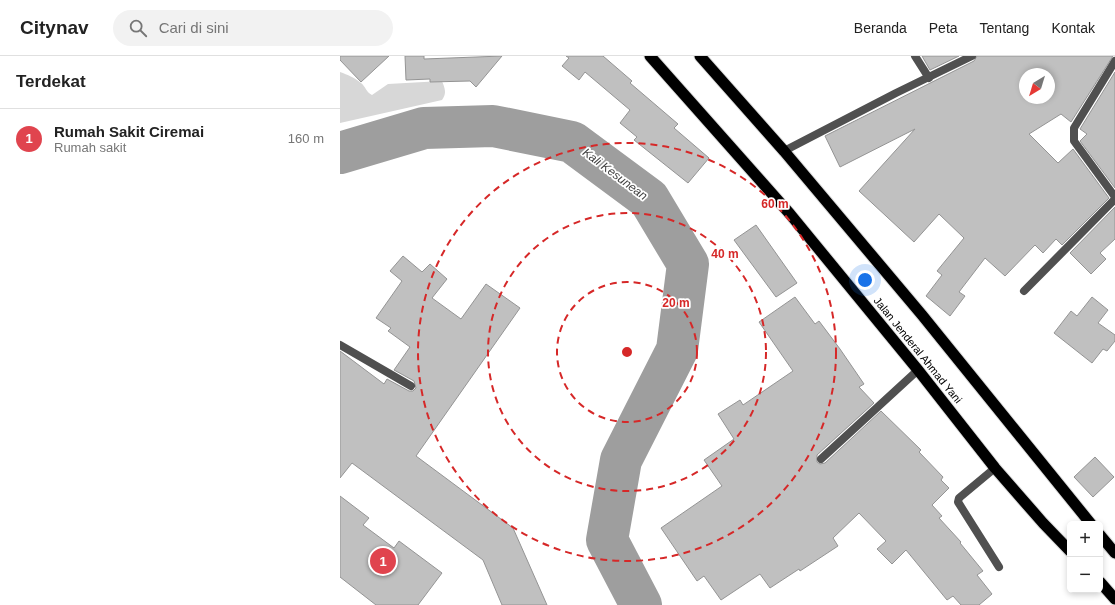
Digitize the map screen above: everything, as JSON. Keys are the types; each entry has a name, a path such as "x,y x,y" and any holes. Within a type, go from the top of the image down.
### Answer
{"highway":[{"name":"Jalan Jenderal Ahmad Yani","path":"650,56 790,214 918,370 995,468 1067,548"},
{"path":"700,56 784,152 922,315 1089,521"},
{"path":"1103,539 1115,553"},
{"path":"1103,585 1115,599"}],"street":[{"path":"914,56 929,78"},
{"path":"784,152 896,92 929,78 972,56"},
{"path":"1024,291 1115,198 1074,141 1073,135 1074,128 1115,61"},
{"path":"340,345 411,386"},
{"path":"821,459 918,370"},
{"path":"995,468 959,498 958,502 999,567"}],"shaded area":[{"path":"340,72 351,76 358,81 372,95 388,84 442,81 445,89 445,95 442,100 340,123"}],"building":[{"path":"340,56 389,56 361,82 340,60"},
{"path":"405,56 424,56 424,59 502,56 476,87 470,81 430,82 430,79 406,80"},
{"path":"566,56 603,56 632,81 630,83 678,124 674,128 709,158 688,183 634,140 637,137 620,123 630,110 585,72 579,80 562,66 569,58"},
{"path":"922,56 959,56 930,70"},
{"path":"977,56 1113,56 1071,122 1061,114 1029,134 1058,163 1073,149 1109,198 1062,245 1056,239 1043,253 1035,245 1005,276 985,258 959,292 965,296 950,316 926,296 942,275 937,271 964,238 939,214 914,242 859,191 915,129 840,167 825,136 974,61"},
{"path":"1115,72 1115,188 1080,141 1087,134 1080,129"},
{"path":"1115,207 1115,239 1100,253 1106,259 1091,274 1070,253"},
{"path":"756,225 797,283 776,297 734,240"},
{"path":"403,256 422,272 430,264 447,279 432,298 461,319 486,284 520,308 416,456 513,528 547,605 502,605 483,560 352,463 340,478 340,351 384,384 387,379 409,391 413,391 416,388 414,381 394,370 410,347 388,331 391,328 376,318 402,281 390,271"},
{"path":"795,297 815,324 819,321 840,349 864,384 859,387 874,403 817,455 817,462 820,464 825,463 881,411 921,450 919,452 943,477 941,480 949,488 932,505 942,516 939,518 961,542 960,543 983,571 977,575 992,594 979,605 961,605 953,596 947,600 906,550 892,564 877,549 886,541 859,513 833,538 838,546 800,571 799,569 770,588 760,574 721,600 704,576 697,581 661,528 722,486 704,460 734,439 718,414 740,400 743,405 793,371 759,322"},
{"path":"1092,297 1108,310 1098,323 1115,335 1115,341 1107,351 1103,349 1092,363 1054,333 1071,311 1077,316"},
{"path":"1095,457 1114,477 1093,497 1074,477"},
{"path":"340,496 369,518 363,525 394,548 399,541 442,573 418,605 376,605 340,577"}],"waterway":[{"name":"Kali Kesunean","path":"340,153 424,128 493,126 572,142 649,199 688,264 677,350 621,460 607,540 641,605"}],"place":[{"name":"Rumah Sakit Ciremai","path":"383,561"}]}
